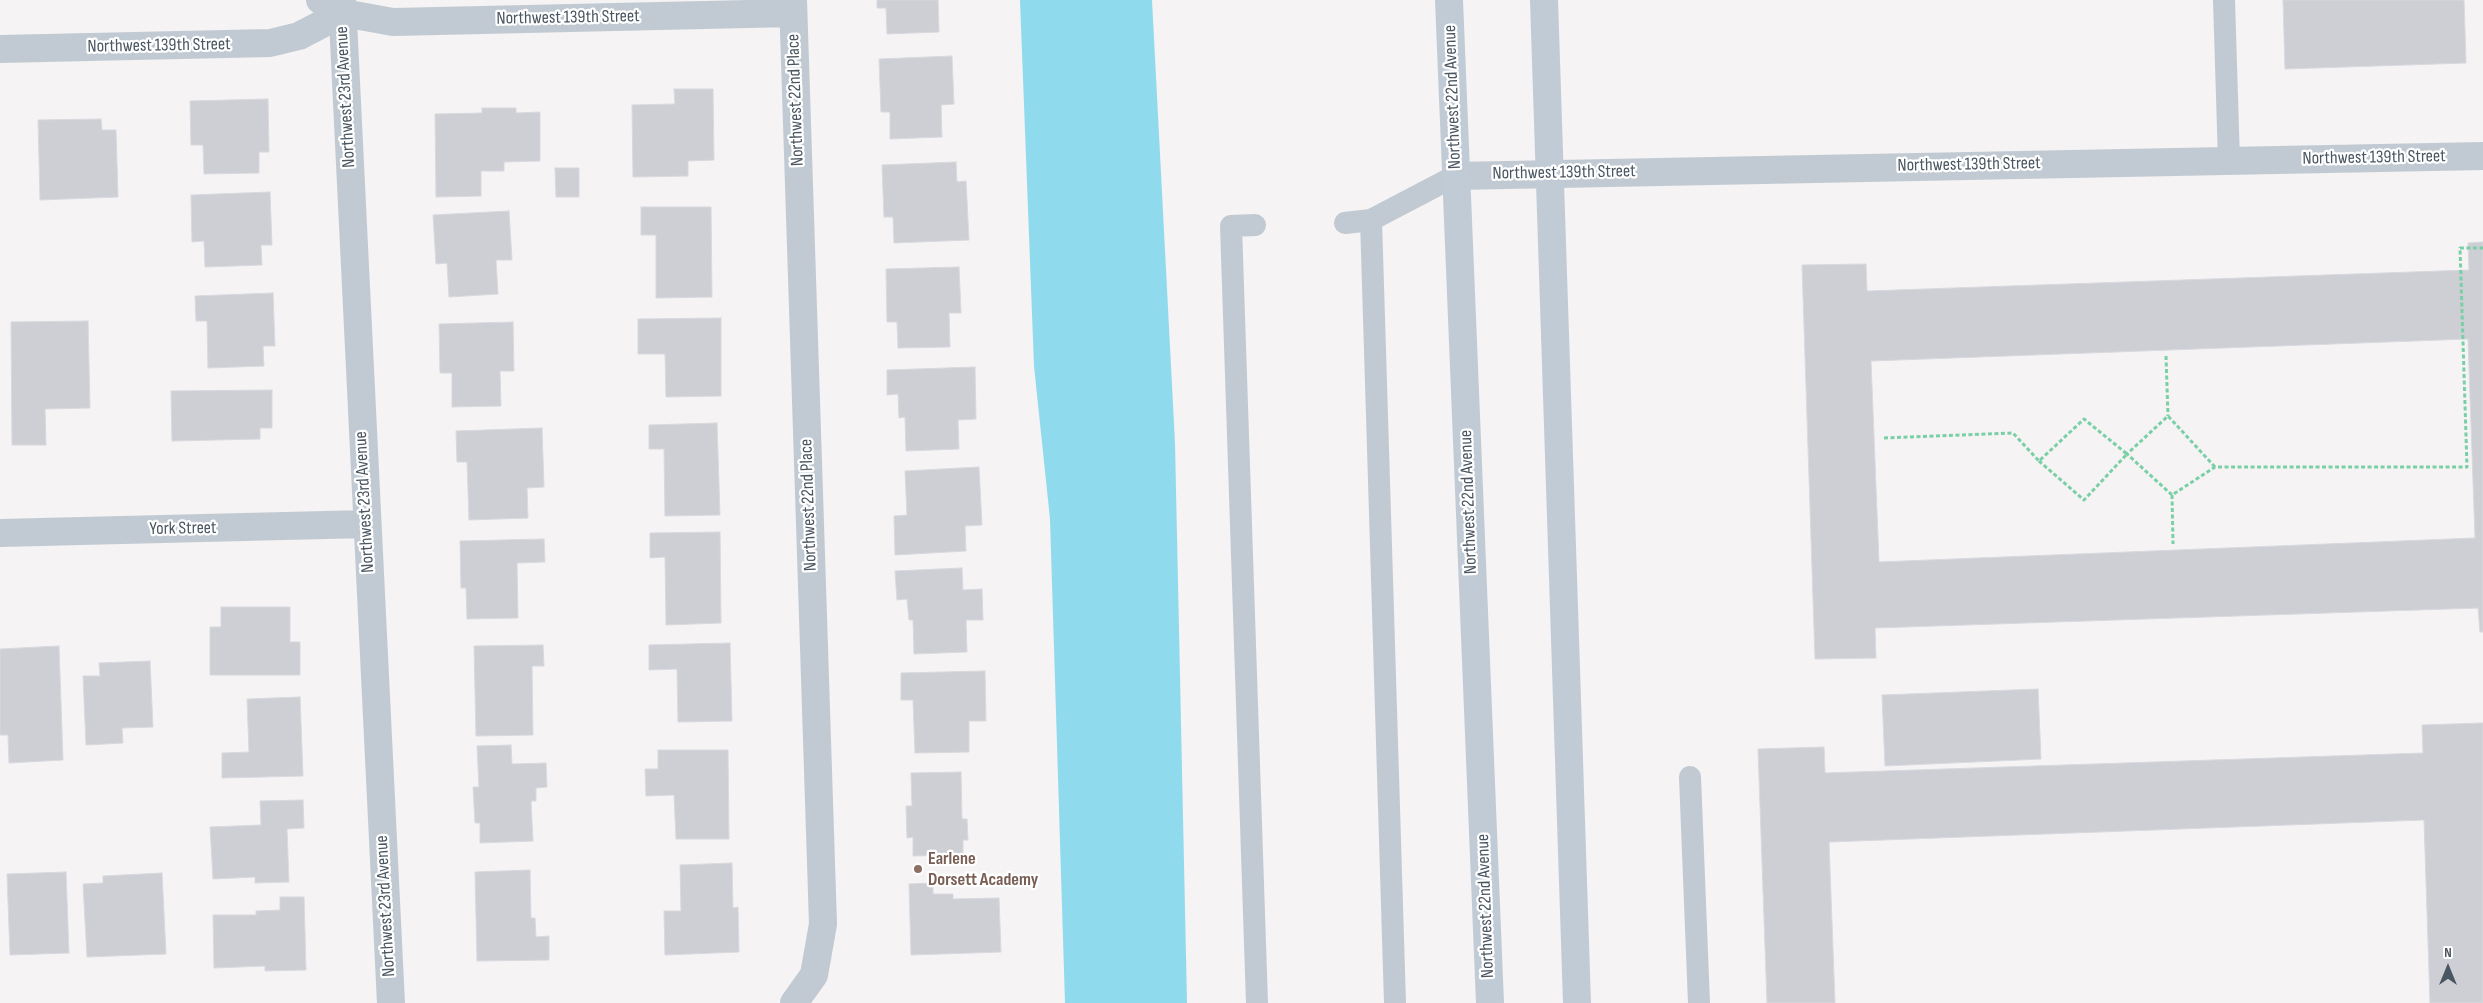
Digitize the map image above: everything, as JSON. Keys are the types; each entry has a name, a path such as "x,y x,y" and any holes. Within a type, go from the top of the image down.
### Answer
{"main road":[{"name":"Northwest 22nd Avenue","path":"1449,0 1490,1003"},
{"path":"1544,0 1577,1003"}],"street":[{"name":"Northwest 139th Street","path":"0,50 270,43 299,36 335,4 393,22 793,6"},
{"name":"Northwest 23rd Avenue","path":"335,4 366,524 391,1003"},
{"name":"Northwest 22nd Place","path":"793,6 823,924 814,975 794,1003"},
{"name":"Northwest 139th Street","path":"1455,176 2483,156"},
{"name":"York Street","path":"0,533 366,524"}],"lane":[{"path":"2224,0 2229,161"},
{"path":"1345,223 1370,220 1455,176"},
{"path":"1370,220 1395,1003"},
{"path":"1255,225 1231,226 1257,1003"},
{"path":"1690,778 1698,1003"}],"path":[{"path":"2172,495 2215,467 2467,467 2460,248 2483,248"},
{"path":"2166,356 2168,416 2215,467"},
{"path":"1884,438 2013,433 2039,461 2084,500 2127,454 2168,416"},
{"path":"2039,461 2084,419 2127,454 2172,495 2174,544"}],"water":[{"path":"1020,0 1152,0 1175,443 1187,1003 1065,1003 1050,519 1034,366"}],"building":[{"path":"877,0 938,0 939,32 887,34 886,8 877,8"},
{"path":"2283,0 2464,0 2466,63 2285,69"},
{"path":"952,56 954,104 941,105 942,137 890,139 890,112 881,112 879,59"},
{"path":"674,89 713,89 714,160 688,161 688,176 633,177 632,105 675,104"},
{"path":"268,99 269,152 259,152 259,173 204,174 203,145 191,145 190,101"},
{"path":"482,108 516,108 516,113 540,112 540,161 504,162 504,171 481,171 481,196 436,197 435,114 482,113"},
{"path":"101,119 102,130 116,130 118,197 40,200 38,120"},
{"path":"956,162 957,182 966,181 969,240 894,243 893,217 884,217 882,165"},
{"path":"555,168 579,168 579,197 556,197"},
{"path":"270,192 272,245 261,245 262,265 205,267 204,241 192,242 191,195"},
{"path":"641,207 711,207 712,297 656,298 656,235 641,235"},
{"path":"509,211 512,260 496,260 498,294 449,297 447,263 436,264 433,215"},
{"path":"2483,242 2483,632 2480,632 2478,608 1875,628 1876,658 1815,659 1802,265 1866,264 1867,291 2469,270 2468,243","holes":["2468,339 2475,538 1879,562 1871,361"]},
{"path":"959,267 961,313 949,313 950,347 898,348 897,322 887,322 886,269"},
{"path":"273,293 275,346 263,346 264,366 208,368 207,321 196,321 195,296"},
{"path":"721,318 721,396 666,397 665,354 638,354 638,319"},
{"path":"88,321 90,408 45,409 46,445 12,445 11,322"},
{"path":"513,322 514,371 500,371 501,406 452,407 452,373 440,373 439,324"},
{"path":"975,367 976,419 958,420 959,449 906,451 905,417 899,418 898,394 887,395 887,370"},
{"path":"272,390 272,428 260,428 260,439 172,441 171,391"},
{"path":"717,423 720,515 665,516 664,449 649,449 649,425"},
{"path":"542,428 544,487 527,488 528,518 469,520 467,462 457,462 456,431"},
{"path":"979,467 982,525 965,526 966,551 895,555 894,516 907,515 905,471"},
{"path":"720,532 721,623 666,625 665,557 650,558 650,533"},
{"path":"544,539 545,562 517,563 518,618 467,619 466,588 461,588 460,541"},
{"path":"962,568 963,590 982,589 983,620 966,620 967,652 914,654 913,620 909,620 907,599 897,600 895,571"},
{"path":"221,607 290,607 290,642 300,642 300,675 210,675 210,627 221,627"},
{"path":"730,643 732,721 678,722 677,669 649,670 649,645"},
{"path":"543,645 544,666 532,666 533,735 476,736 474,646"},
{"path":"59,646 63,760 9,763 8,735 0,735 0,649"},
{"path":"150,661 153,727 122,728 123,743 86,745 83,676 100,676 99,663"},
{"path":"985,671 986,721 969,721 969,752 915,753 913,700 901,700 901,673"},
{"path":"2038,689 2041,759 1885,766 1882,695"},
{"path":"300,697 303,776 222,778 222,753 249,752 247,699"},
{"path":"2483,723 2483,1003 2430,1003 2424,820 1829,842 1835,1003 1767,1003 1758,749 1824,747 1825,773 2423,753 2422,725"},
{"path":"511,745 512,764 546,763 547,787 536,788 536,801 531,801 533,841 480,843 480,823 475,823 473,787 479,787 477,746"},
{"path":"658,750 728,750 729,839 676,839 674,795 646,796 645,769 658,769"},
{"path":"961,772 962,819 967,819 968,840 963,840 963,855 913,856 913,837 907,838 906,806 912,806 911,773"},
{"path":"303,800 304,828 287,829 289,882 255,883 255,877 213,879 210,827 261,825 260,801"},
{"path":"732,863 733,908 738,907 739,952 665,955 664,911 681,911 680,865"},
{"path":"530,870 531,918 535,918 536,937 549,936 549,960 477,961 475,872"},
{"path":"66,872 69,953 10,955 7,874"},
{"path":"162,873 166,954 87,957 83,884 103,883 103,876"},
{"path":"933,883 933,894 953,894 953,899 999,898 1001,952 911,955 909,884"},
{"path":"280,897 304,897 306,970 265,971 265,966 214,968 213,915 256,915 256,911 280,910"}],"place":[{"name":"Earlene Dorsett Academy","path":"918,869"}]}
